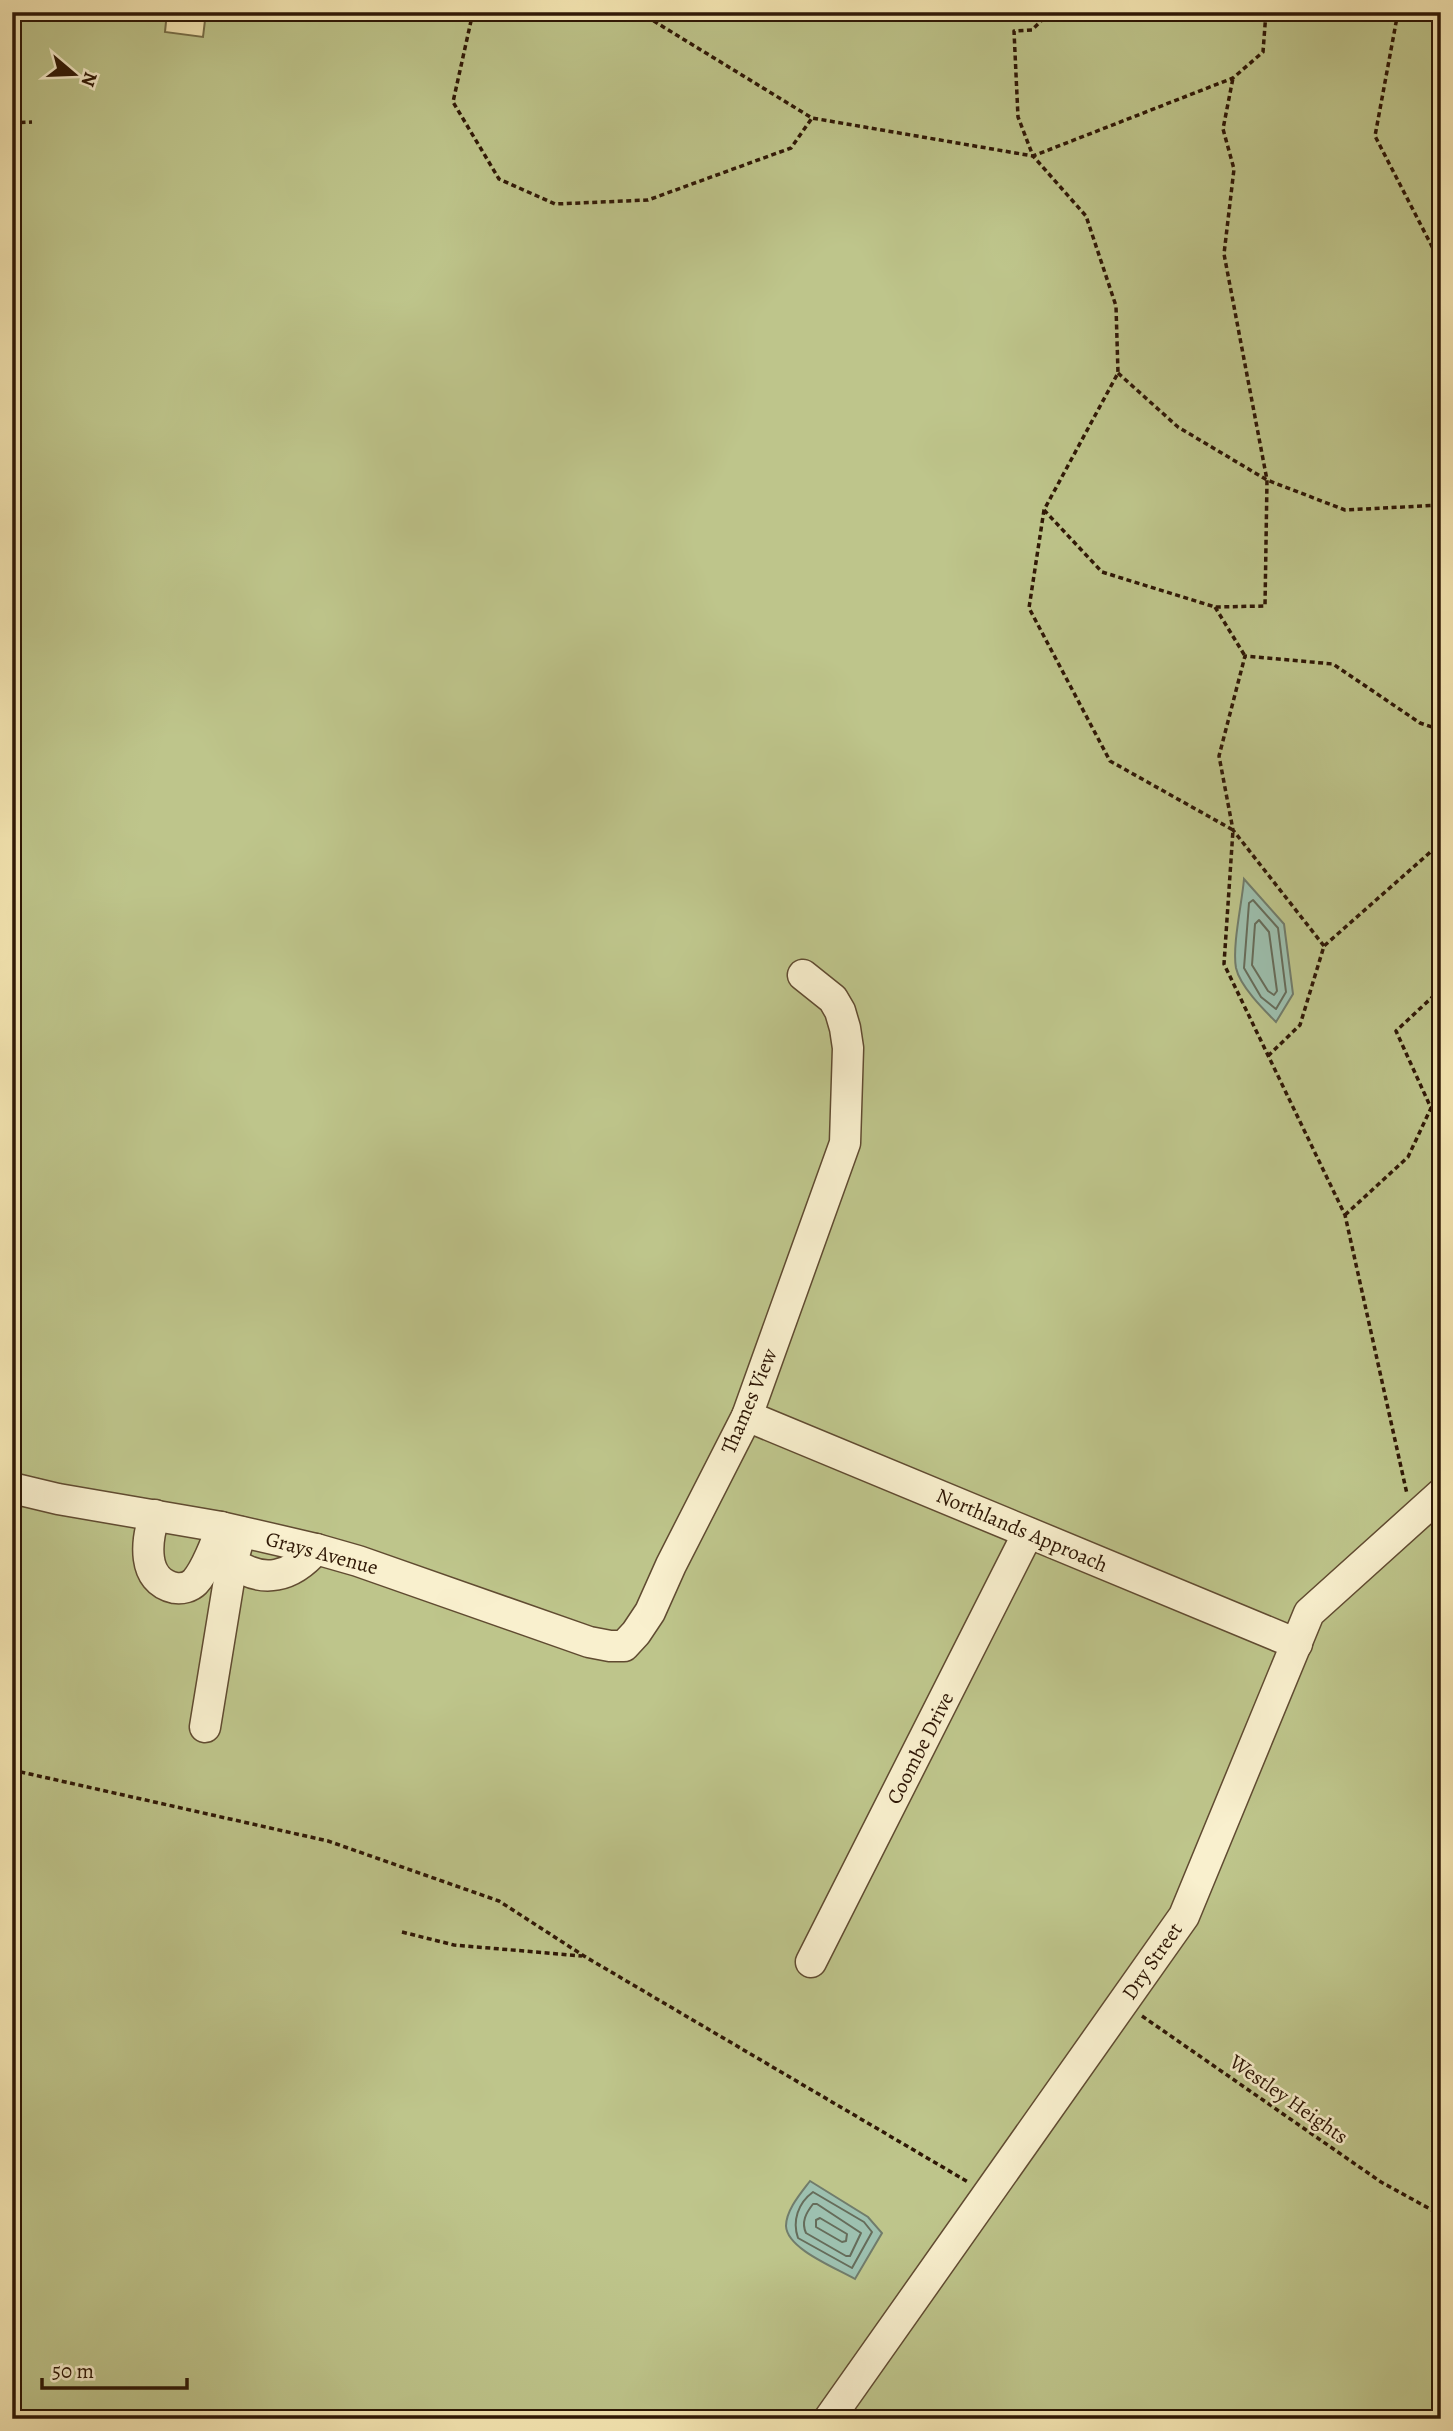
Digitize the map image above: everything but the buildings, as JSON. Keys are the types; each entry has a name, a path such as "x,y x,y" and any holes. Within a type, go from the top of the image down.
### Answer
{"street":[{"name":"Thames View","path":"624,1646 650,1612 747,1416 845,1143 848,1048 845,1028 833,999 803,975"},
{"name":"Northlands Approach","path":"747,1416 1297,1644"},
{"name":"Grays Avenue","path":"12,1488 316,1549 358,1561 589,1642 624,1646"},
{"name":"Dry Street","path":"829,2419 1184,1916 1309,1613 1441,1494"},
{"path":"155,1515 148,1556 149,1567 161,1583 174,1587 184,1588 194,1583 231,1530"},
{"path":"205,1727 232,1562 231,1530"},
{"name":"Coombe Drive","path":"811,1962 1028,1533"},
{"path":"232,1562 256,1574 281,1575 306,1561 316,1549"}],"path":[{"path":"473,12 453,102 499,179 555,204 648,200 791,148 813,118"},
{"path":"639,12 813,118 1032,156 1233,78 1263,52 1266,12"},
{"path":"1050,12 1032,30 1014,31 1018,117 1032,156 1086,216 1116,306 1118,373 1044,510 1029,608 1110,761 1233,830 1324,946"},
{"path":"1398,12 1375,136 1441,264"},
{"path":"1044,510 1102,572 1215,607 1265,607 1267,480 1224,254 1234,169 1223,129 1233,78"},
{"path":"12,123 32,122"},
{"path":"1118,373 1178,427 1267,480 1345,510 1441,505"},
{"path":"1215,607 1245,656 1219,756 1233,830 1224,964 1345,1216 1413,1518"},
{"path":"1245,656 1333,664 1420,723 1441,730"},
{"path":"1268,1056 1300,1025 1324,946 1435,848 1441,846"},
{"path":"1431,1108 1396,1031 1441,989"},
{"path":"1345,1216 1408,1157 1431,1108 1441,1100"},
{"path":"12,1770 328,1841 499,1902 584,1956 988,2194"},
{"path":"402,1932 454,1945 584,1956"},
{"name":"Westley Heights","path":"1123,2003 1381,2182 1441,2215"}],"green space":[{"path":"12,12 167,12 165,32 203,37 206,12 1441,12 1441,2419 12,2419"}],"water":[{"path":"1244,879 1284,924 1293,994 1276,1022 1247,990 1236,968 1236,936"},
{"path":"810,2181 868,2217 882,2233 855,2279 803,2250 788,2234 788,2214"}]}
